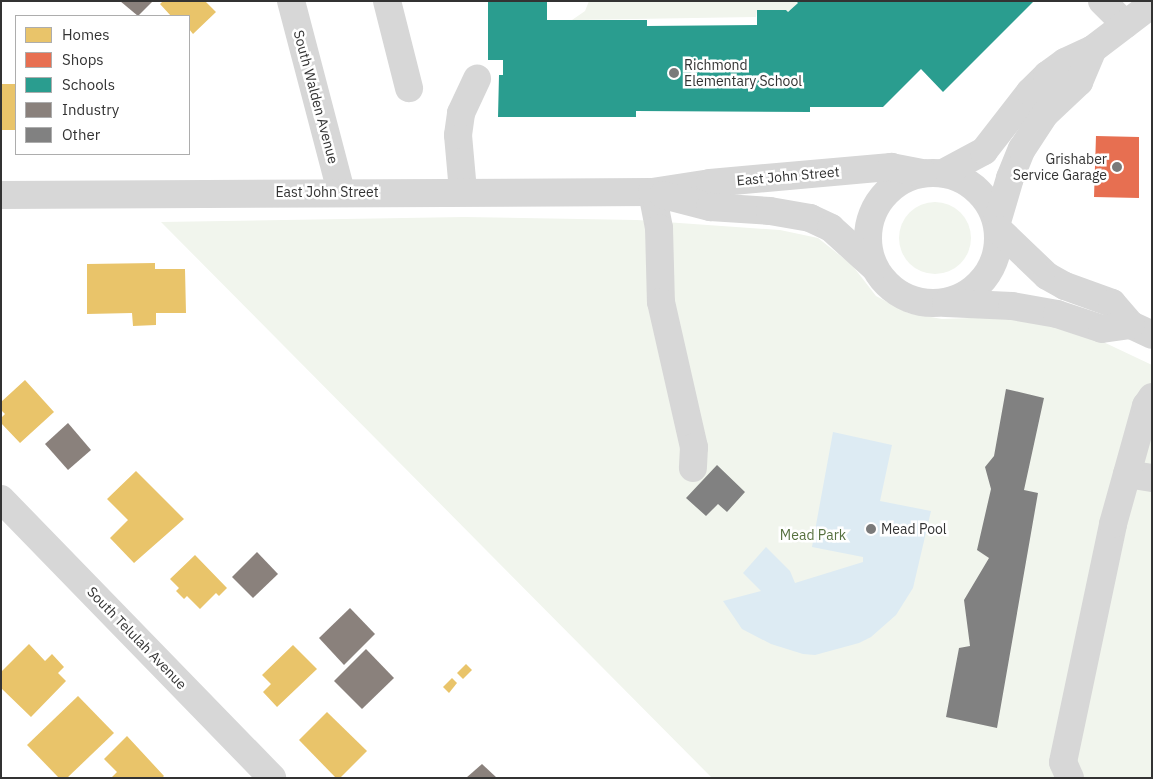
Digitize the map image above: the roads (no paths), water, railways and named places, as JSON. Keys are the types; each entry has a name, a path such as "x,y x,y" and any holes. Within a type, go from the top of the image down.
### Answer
{"street":[{"name":"South Walden Avenue","path":"291,1 341,192"},
{"path":"387,1 409,88"},
{"path":"1102,1 1125,24"},
{"path":"1141,330 1102,329 1057,314 1012,306 922,303 902,296 886,284 874,267 868,248 868,227 875,208 892,187 904,179 933,173 984,151 1030,92 1047,75 1065,62 1093,49 1152,4"},
{"path":"942,303 962,298 978,286 991,270 998,250 998,226 1010,178 1022,149 1045,114 1079,82 1093,49"},
{"path":"463,191 458,135 461,113 478,79"},
{"name":"East John Street","path":"1,195 463,191 652,192 710,183 891,167 933,173"},
{"path":"933,173 962,178 978,190 990,204 998,226 1047,276 1065,286 1112,303 1141,330"},
{"name":"East John Street","path":"652,192 710,207 770,212 810,218 831,228 874,267"},
{"path":"652,192 658,228 661,302 694,447 693,468"},
{"path":"1070,778 1063,762 1113,524 1139,476 1146,406 1152,397"},
{"name":"South Telulah Avenue","path":"1,499 272,778"}],"place":[{"name":"Richmond Elementary School","path":"674,73"},
{"name":"Grishaber Service Garage","path":"1117,167"},
{"name":"Mead Pool","path":"871,529"}],"park label":[{"name":"Mead Park","path":"813,535"}]}
